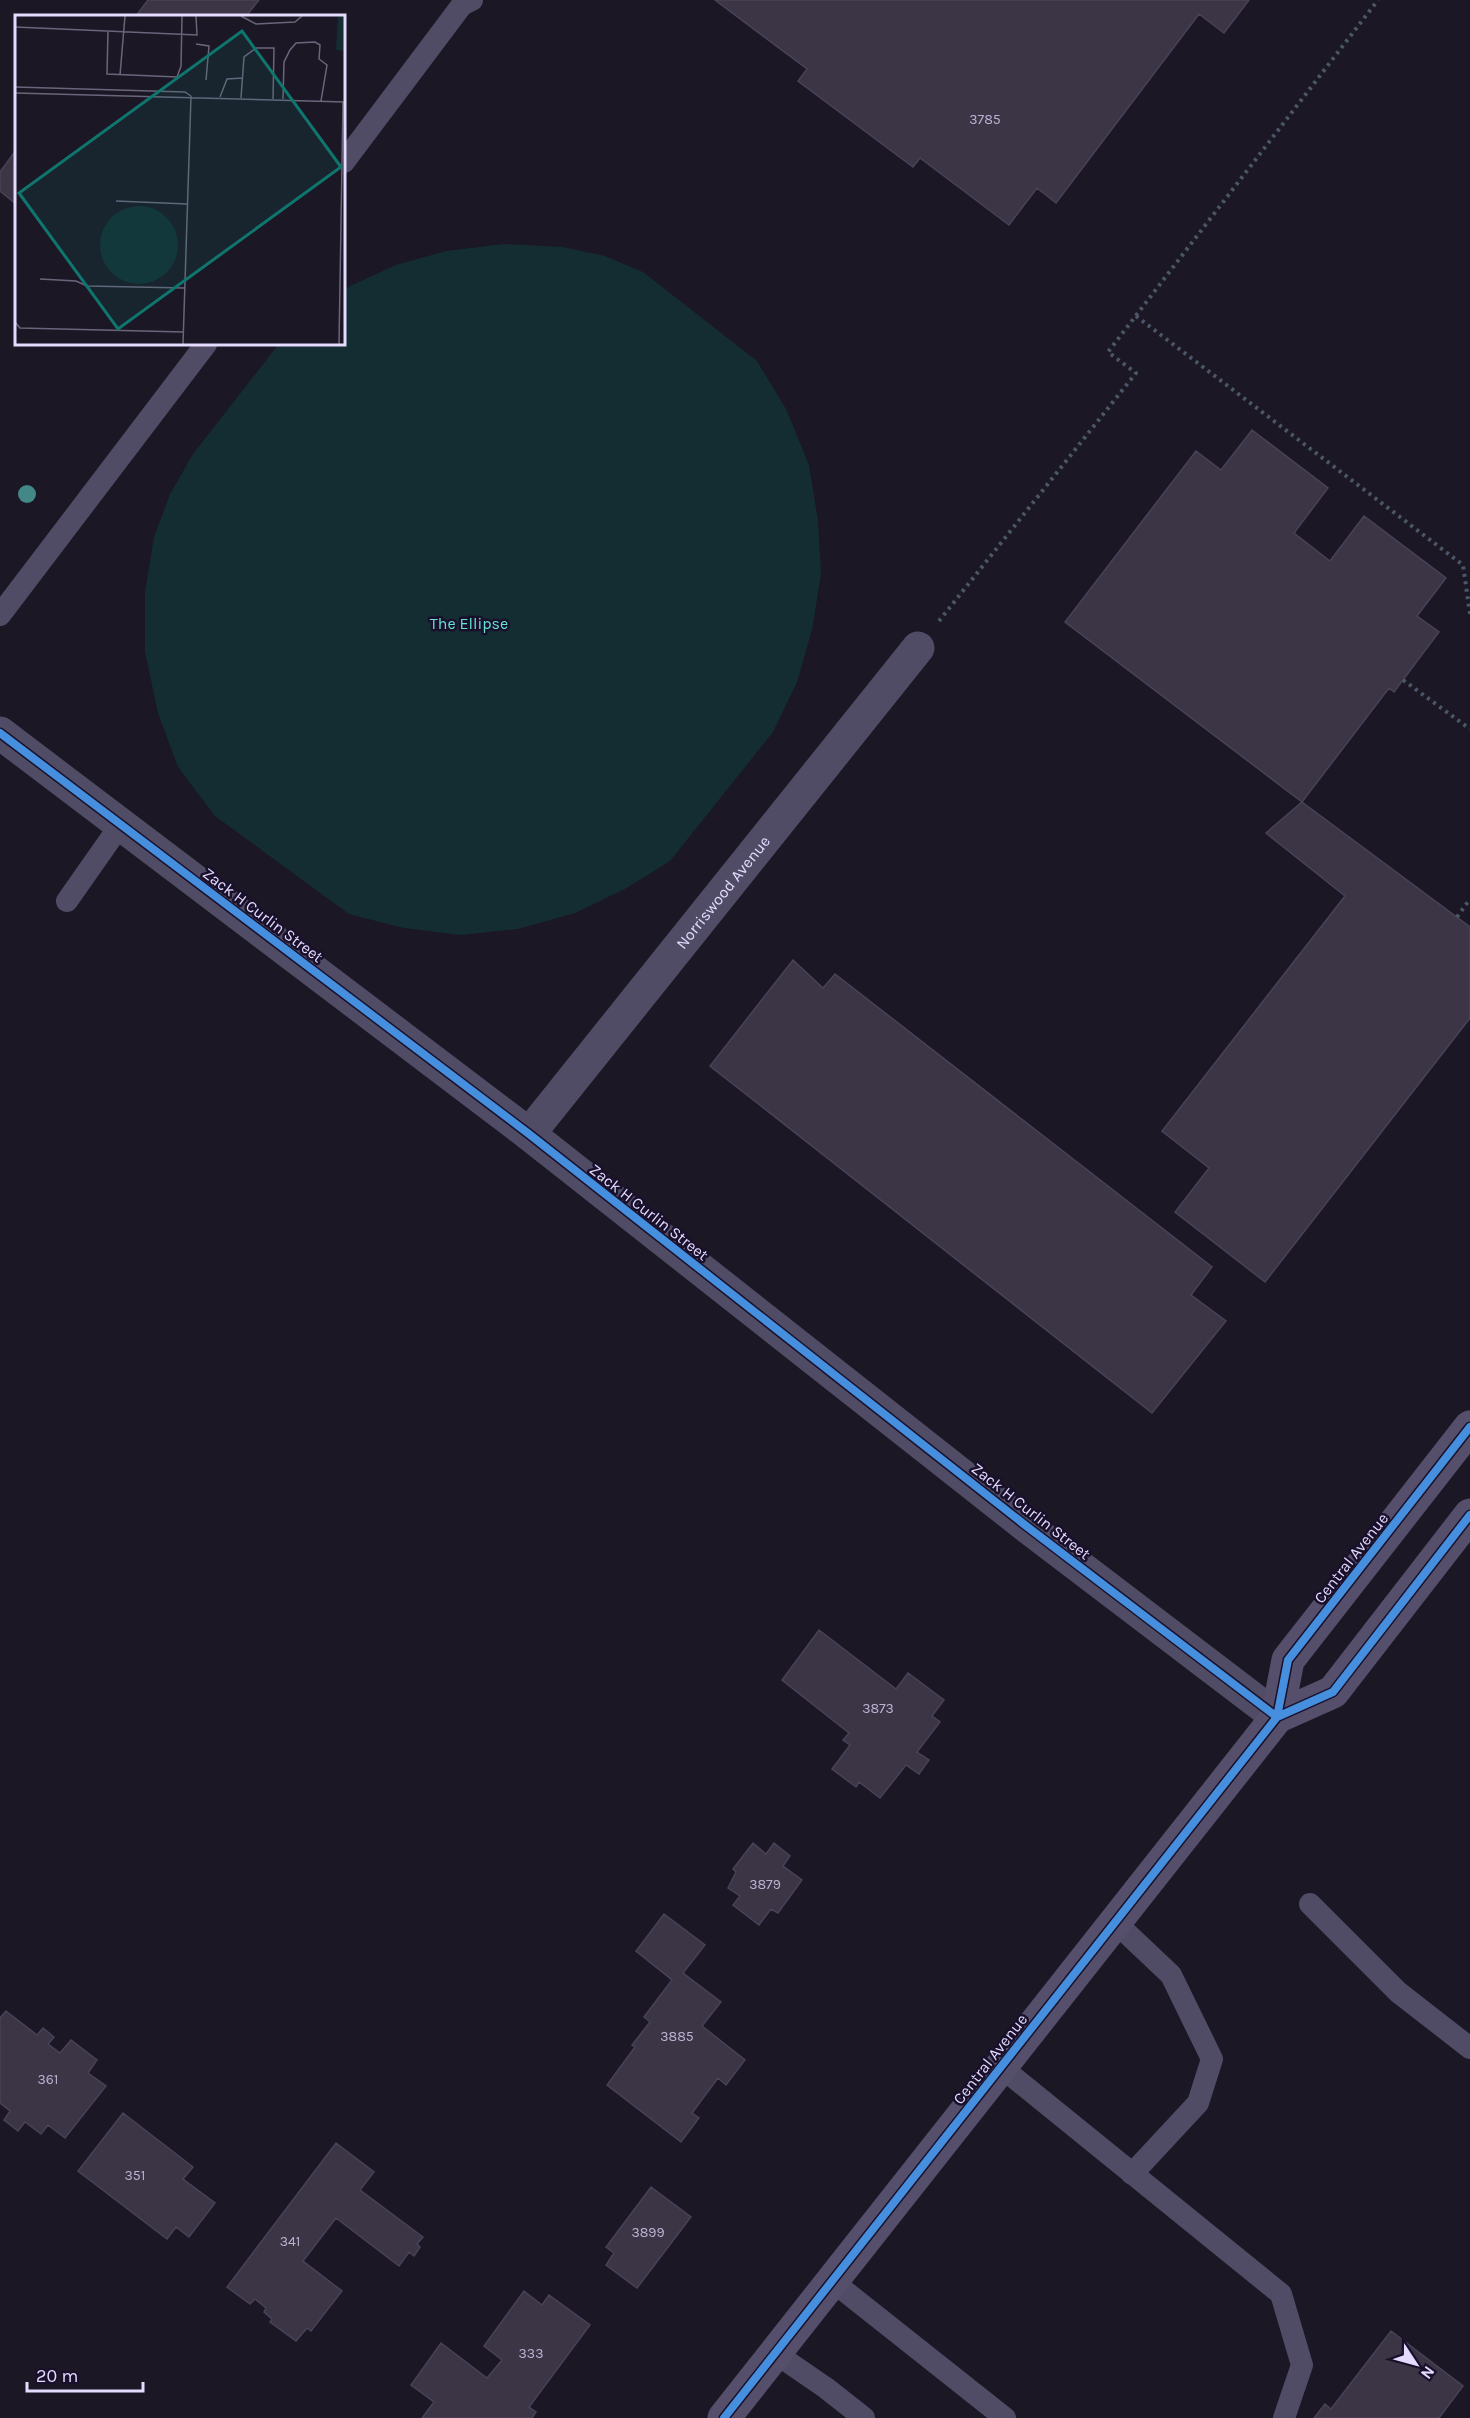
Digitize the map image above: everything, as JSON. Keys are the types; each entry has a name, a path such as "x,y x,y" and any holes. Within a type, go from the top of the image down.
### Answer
{"main road":[{"name":"Central Avenue","path":"724,2418 1277,1717 1288,1660 1470,1427"},
{"name":"Central Avenue","path":"1277,1717 1333,1692 1470,1515"}],"street":[{"name":"Norriswood Avenue","path":"528,1134 918,648"},
{"name":"Zack H Curlin Street","path":"0,733 528,1134 1025,1525 1277,1717"}],"lane":[{"path":"345,161 462,5 472,0"},
{"path":"0,615 205,345"},
{"path":"67,901 121,824"},
{"path":"1310,1904 1398,1992 1470,2048"},
{"path":"1115,1922 1171,1976 1212,2059 1198,2103 1132,2174"},
{"path":"1001,2067 1281,2294 1302,2365 1284,2418"},
{"path":"832,2281 1005,2418"},
{"path":"775,2353 826,2388 864,2418"}],"path":[{"path":"918,648 1136,373 1108,352 1378,0"},
{"path":"1136,316 1463,565 1470,614"},
{"path":"1403,680 1470,729"},
{"path":"1457,917 1470,899"}],"green space":[{"name":"The Ellipse","path":"504,244 563,247 605,256 643,272 757,361 786,409 809,465 818,521 821,574 812,630 797,682 773,732 670,861 625,889 575,913 518,929 461,935 404,928 349,914 215,816 178,767 158,713 145,652 145,592 154,537 170,494 193,454 278,345 345,345 345,290 348,287 396,265 446,251"}],"building":[{"path":"148,0 259,0 247,15 137,15"},
{"path":"715,0 1249,0 1224,33 1199,14 1056,203 1037,188 1009,225 920,158 913,167 798,81 807,69"},
{"path":"15,151 15,203 0,191 0,172"},
{"path":"1252,430 1328,488 1294,533 1330,561 1364,516 1446,578 1417,616 1439,632 1394,692 1389,688 1302,802 1065,622 1196,451 1221,470"},
{"path":"1302,802 1470,927 1470,1018 1265,1282 1175,1212 1209,1168 1162,1131 1345,896 1266,833"},
{"path":"793,960 823,988 835,974 1212,1267 1191,1295 1226,1321 1152,1413 710,1066"},
{"path":"819,1630 896,1689 908,1673 944,1700 932,1716 940,1722 917,1752 929,1760 919,1774 906,1765 880,1798 859,1782 856,1787 832,1769 850,1745 843,1740 849,1733 782,1680"},
{"path":"753,1843 766,1854 774,1843 790,1856 783,1866 802,1880 778,1913 771,1909 759,1925 733,1905 740,1896 728,1888 736,1872 733,1869"},
{"path":"664,1914 705,1945 683,1973 721,2002 702,2026 745,2060 726,2085 718,2078 692,2113 699,2118 681,2142 607,2085 635,2047 632,2045 650,2022 644,2017 672,1980 636,1951"},
{"path":"6,2011 37,2035 43,2028 54,2037 48,2044 60,2053 71,2040 97,2060 88,2073 106,2086 65,2138 48,2125 41,2134 25,2122 18,2131 4,2120 10,2111 0,2103 0,2018"},
{"path":"123,2113 193,2167 183,2179 215,2203 189,2237 176,2227 167,2239 78,2171"},
{"path":"336,2143 374,2172 360,2190 423,2237 417,2244 420,2247 414,2256 409,2252 399,2266 336,2218 303,2261 342,2291 311,2331 307,2328 296,2341 270,2322 272,2319 264,2312 266,2308 255,2299 250,2304 227,2287"},
{"path":"651,2187 691,2217 637,2288 606,2265 614,2253 606,2247"},
{"path":"524,2291 542,2305 549,2295 590,2325 529,2407 536,2412 532,2418 422,2418 434,2402 411,2385 441,2343 487,2378 502,2360 484,2346"},
{"path":"1391,2331 1463,2386 1439,2418 1314,2418 1325,2404 1331,2409"}],"cycle path":[{"path":"0,733 529,1134 1025,1525 1277,1717"},
{"path":"724,2418 1277,1717 1288,1660 1470,1427"},
{"path":"1277,1717 1333,1692 1470,1515"}]}
